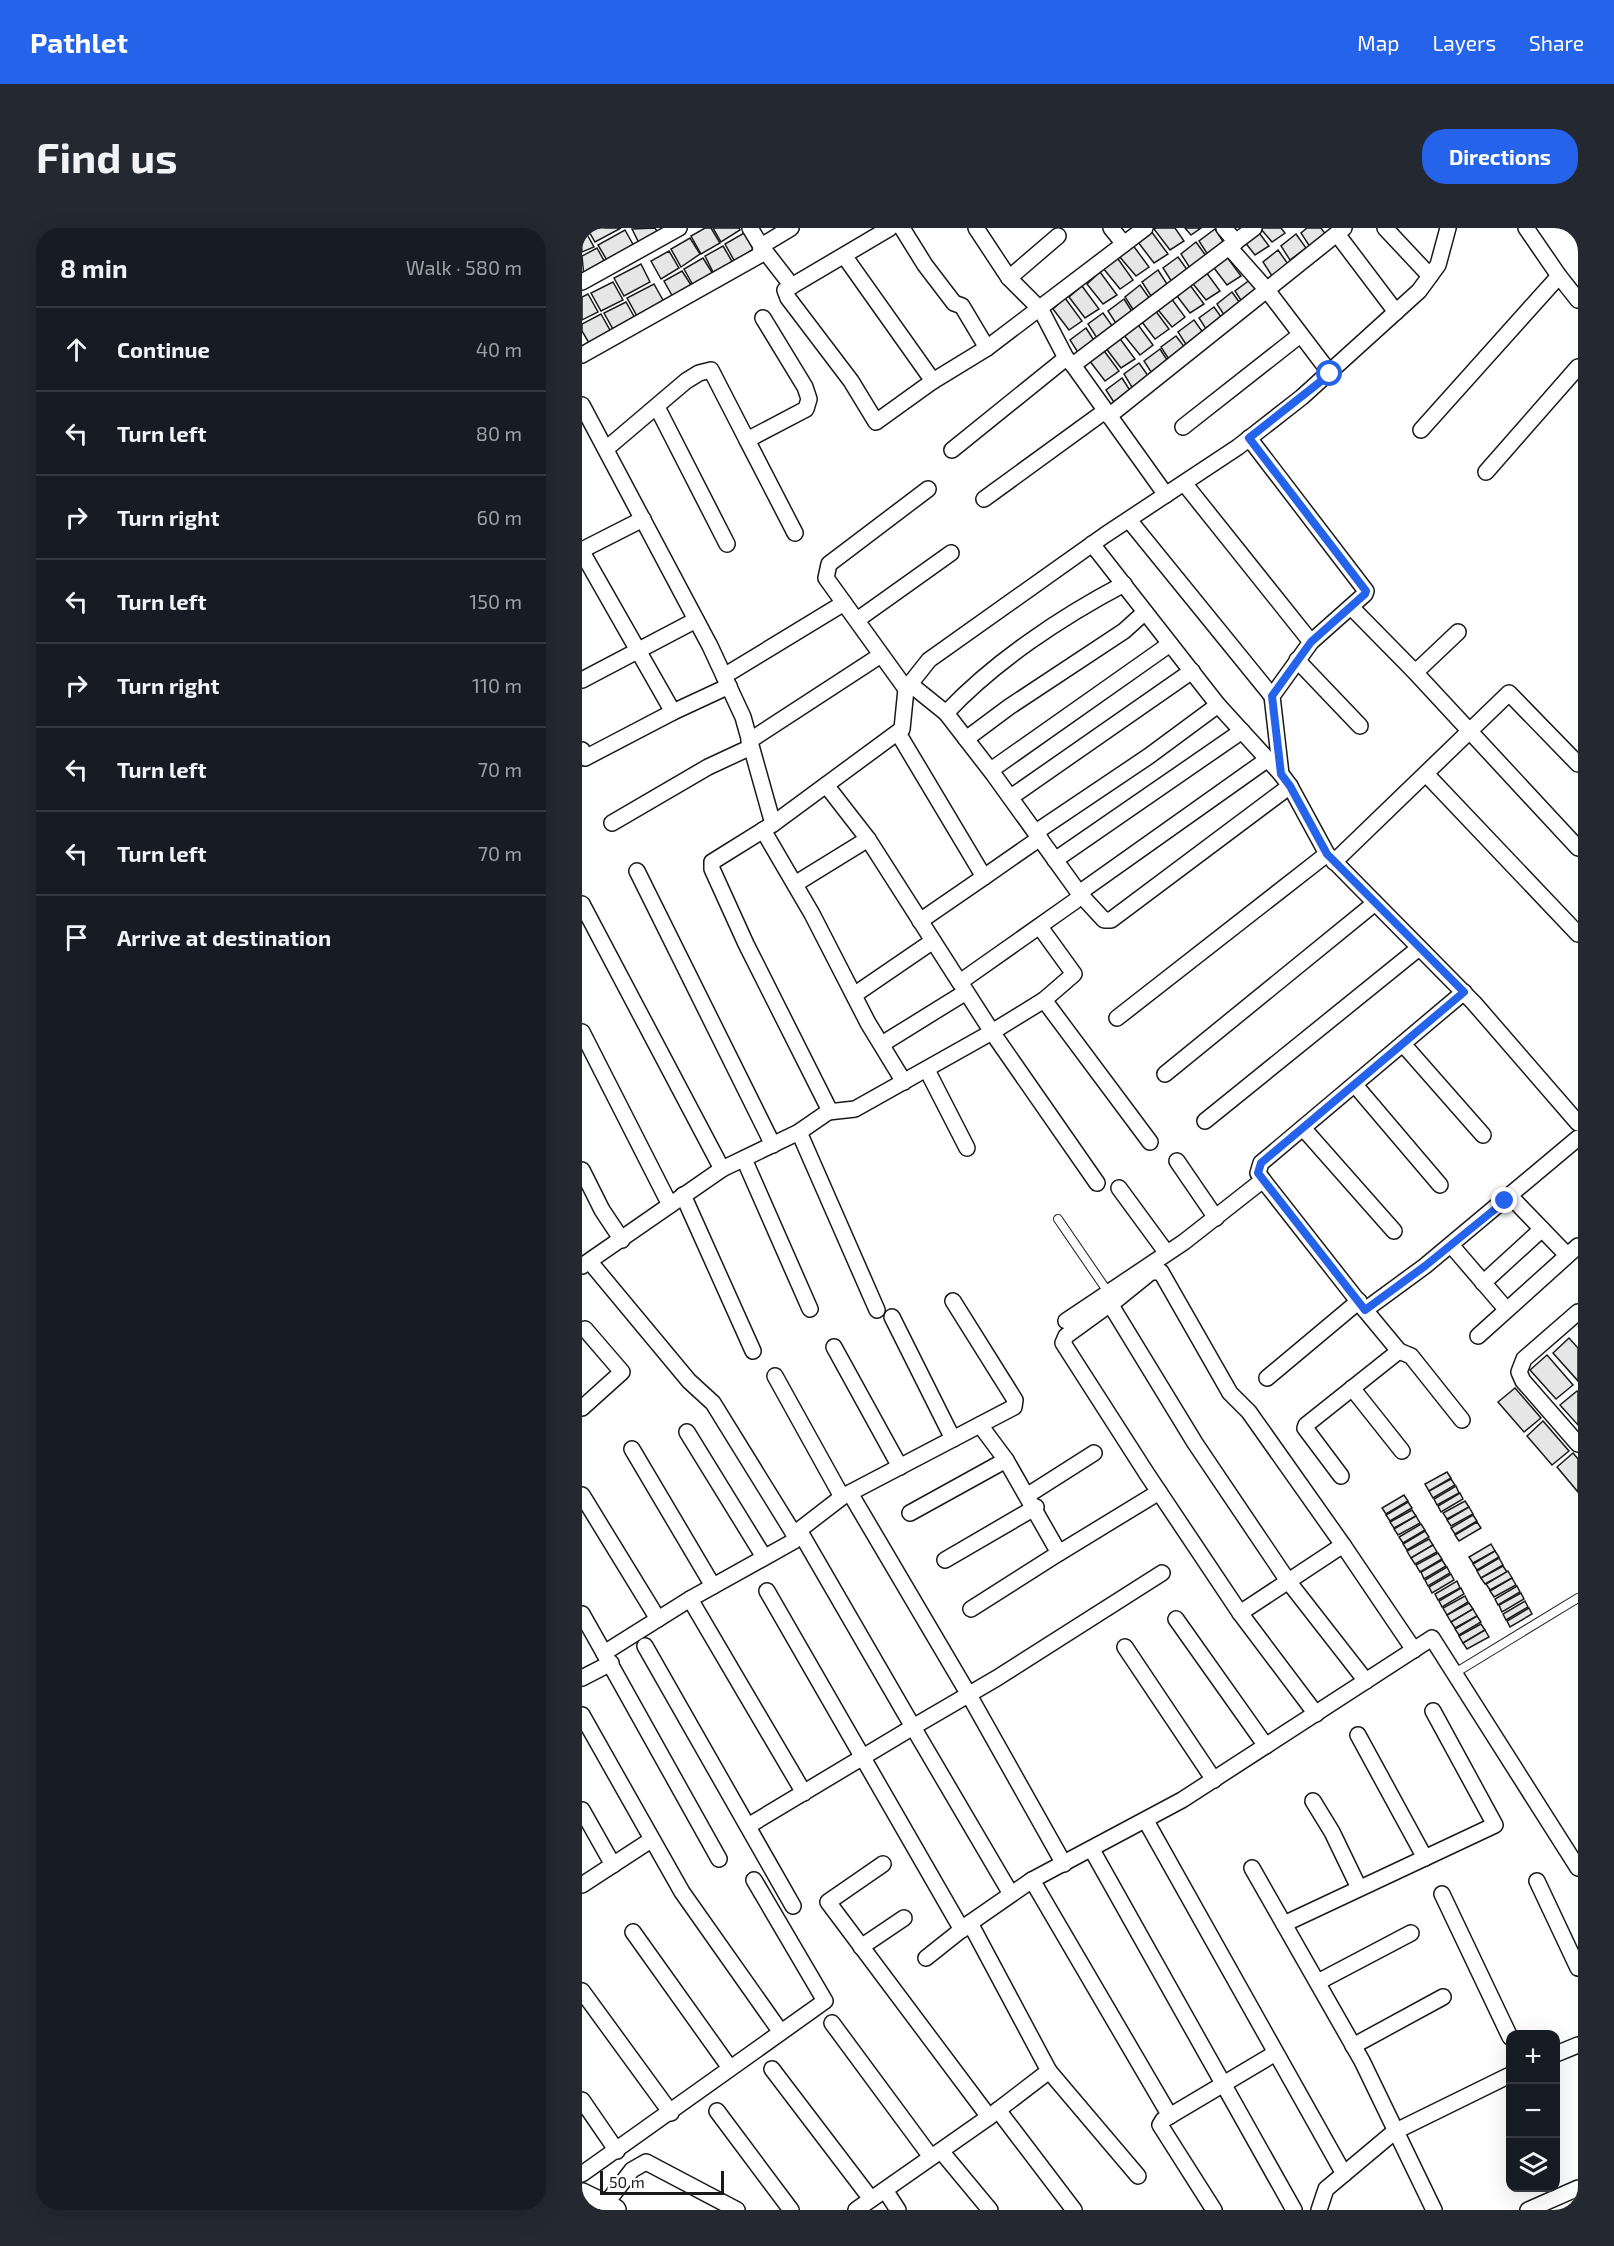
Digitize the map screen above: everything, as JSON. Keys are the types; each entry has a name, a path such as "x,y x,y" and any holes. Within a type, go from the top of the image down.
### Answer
{"street":[{"path":"582,282 679,228"},
{"path":"750,228 792,286"},
{"path":"761,246 791,228"},
{"path":"890,228 845,257 785,290 788,298 851,381 876,422 1041,309 1144,228"},
{"path":"902,228 954,303 962,306 987,348"},
{"path":"976,228 1009,278 1041,309 1069,362 1166,495"},
{"path":"1111,228 1124,244"},
{"path":"1224,228 1232,245 1330,374"},
{"path":"952,450 1254,228"},
{"path":"1385,228 1430,276"},
{"path":"828,1112 712,869 712,862 716,856 768,827 898,733 902,729 908,687 929,660 1092,544 1249,438 1330,374 1396,312 1430,276 1445,247 1448,228"},
{"path":"1526,228 1578,300"},
{"path":"984,499 1107,413 1341,231 1396,312"},
{"path":"1009,278 1058,236"},
{"path":"582,355 760,255 761,246"},
{"path":"845,257 933,381"},
{"path":"1421,430 1559,276"},
{"path":"747,440 806,409 809,399 805,387 763,318"},
{"path":"1182,428 1300,335"},
{"path":"1486,472 1578,366"},
{"path":"606,449 686,381 699,373 711,370 795,533"},
{"path":"582,405 726,681 742,717 750,744 768,827 795,884 854,995 904,1082"},
{"path":"657,406 727,544"},
{"path":"1249,438 1366,591 1311,642 1272,696"},
{"path":"1184,483 1311,642"},
{"path":"928,489 829,564 826,578 881,655 908,687 946,713 1011,797 1055,860 1077,897 1104,920 1111,920 1286,780"},
{"path":"643,519 582,551 637,652 673,712"},
{"path":"1129,520 1272,696 1286,780"},
{"path":"1092,544 1218,705 1286,780 1330,858 1464,992 1534,1069 1578,1123"},
{"path":"856,620 951,553"},
{"path":"946,713 975,682 1031,642 1124,585"},
{"path":"582,750 585,758 673,712 726,681 844,603"},
{"path":"1351,607 1413,670 1578,848"},
{"path":"966,739 1009,707 1124,631 1145,612"},
{"path":"582,680 696,620"},
{"path":"1413,670 1420,668 1458,632"},
{"path":"991,770 1170,644"},
{"path":"612,823 750,744 881,655"},
{"path":"1297,660 1360,726"},
{"path":"1011,797 1192,672"},
{"path":"1117,1018 1330,858 1427,775 1468,731 1509,693 1578,764"},
{"path":"920,921 984,877 1038,835 1218,705"},
{"path":"1055,860 1242,731"},
{"path":"898,733 984,877"},
{"path":"882,1044 963,988 1077,897 1268,759"},
{"path":"1427,775 1578,934"},
{"path":"826,785 868,839 992,1032 1097,1183"},
{"path":"795,884 868,839"},
{"path":"637,871 773,1145"},
{"path":"1165,1074 1375,903"},
{"path":"582,904 722,1169"},
{"path":"1011,1894 796,1532 713,1403 689,1381 586,1264 722,1169 799,1132 823,1118 828,1112 855,1109 927,1070 1044,1000 1069,981 1074,974 1040,927"},
{"path":"854,995 933,941"},
{"path":"1205,1121 1419,948"},
{"path":"1462,1420 1411,1356 1399,1351 1258,1173 1261,1163 1464,992"},
{"path":"1044,1000 1150,1142"},
{"path":"582,1032 670,1205"},
{"path":"1403,1044 1483,1135"},
{"path":"927,1070 967,1148"},
{"path":"1355,1085 1440,1185"},
{"path":"1303,1128 1394,1231"},
{"path":"799,1132 878,1310"},
{"path":"1267,1378 1362,1305 1451,1245 1578,1138"},
{"path":"744,1159 810,1308"},
{"path":"1177,1161 1216,1218"},
{"path":"582,1170 602,1210 622,1240"},
{"path":"1263,1180 1216,1218 1166,1252 1066,1336 1063,1343 1240,1612 1316,1714"},
{"path":"1119,1188 1166,1252"},
{"path":"683,1196 753,1351"},
{"path":"1478,1336 1572,1250 1542,1229 1510,1196"},
{"path":"1483,1283 1542,1229"},
{"path":"1451,1245 1506,1309"},
{"path":"1066,1321 1109,1299 1151,1272 1161,1272 1230,1393 1249,1412 1414,1650"},
{"path":"1109,1299 1195,1443 1288,1581 1366,1681"},
{"path":"582,1678 658,1619 794,1541 796,1532 846,1495 1014,1407 1016,1404 953,1301"},
{"path":"892,1317 953,1439"},
{"path":"1575,1320 1524,1359 1519,1372 1523,1381 1578,1444"},
{"path":"582,1408 622,1372 583,1329"},
{"path":"834,1347 900,1467"},
{"path":"1341,1476 1305,1428 1306,1425 1399,1351"},
{"path":"775,1376 969,1695 1064,1864"},
{"path":"1352,1388 1402,1451"},
{"path":"980,1425 1032,1501 1059,1553"},
{"path":"687,1432 764,1557"},
{"path":"632,1449 713,1586"},
{"path":"945,1560 1032,1501 1094,1453"},
{"path":"910,1513 1006,1460"},
{"path":"971,1609 1159,1491"},
{"path":"582,1495 658,1619"},
{"path":"1240,1612 1343,1545"},
{"path":"748,1826 969,1695 1162,1573"},
{"path":"767,1591 861,1759 966,1927 1049,2071 1138,2176"},
{"path":"690,1599 804,1793"},
{"path":"582,1614 719,1858"},
{"path":"1176,1619 1266,1746"},
{"path":"927,1958 1032,1880 1146,1821 1214,1780 1432,1638 1573,1852 1578,1868"},
{"path":"645,1646 793,1906"},
{"path":"1125,1647 1214,1780"},
{"path":"1284,1924 1495,1825 1433,1711"},
{"path":"582,1715 682,1892 780,2031"},
{"path":"1358,1735 1425,1858"},
{"path":"1313,1801 1332,1832 1359,1888"},
{"path":"582,1810 613,1865"},
{"path":"1146,1821 1274,2054 1344,2174"},
{"path":"582,1885 651,1840"},
{"path":"1092,1850 1294,2210"},
{"path":"883,1864 828,1902 861,1947 1074,2210"},
{"path":"1252,1868 1318,1982 1398,2130 1434,2210"},
{"path":"582,2174 671,2113 825,1999 754,1880"},
{"path":"1032,1880 1170,2116"},
{"path":"1537,1881 1578,1968"},
{"path":"1442,1894 1507,2030"},
{"path":"861,1947 904,1918"},
{"path":"633,1932 730,2068"},
{"path":"1318,1982 1411,1933"},
{"path":"582,1992 671,2113"},
{"path":"1353,2046 1443,1996"},
{"path":"832,2023 936,2154 990,2210"},
{"path":"1560,2052 1578,2045"},
{"path":"1214,2210 1162,2129 1163,2120 1274,2054"},
{"path":"772,2069 871,2199"},
{"path":"856,2210 994,2113 1049,2071"},
{"path":"1319,2210 1326,2189 1398,2130 1506,2077"},
{"path":"582,2100 617,2151"},
{"path":"717,2111 792,2210"},
{"path":"582,2194 607,2208 632,2169 646,2162 737,2210"},
{"path":"1528,2210 1578,2188"},
{"path":"885,2190 898,2210"}],"lane":[{"path":"1058,1219 1109,1299"},
{"path":"1455,1673 1578,1598"}],"building":[{"path":"587,228 621,228 595,242"},
{"path":"655,228 660,236 641,247 632,229"},
{"path":"705,228 711,228 720,243 701,254 691,236"},
{"path":"713,228 739,228 740,230 721,242"},
{"path":"1175,228 1184,241 1170,250 1154,229"},
{"path":"1185,228 1201,228 1191,235"},
{"path":"1260,228 1281,228 1285,233 1272,242"},
{"path":"1307,228 1321,228 1326,235 1310,247 1301,233"},
{"path":"584,229 594,247 582,252 582,230"},
{"path":"1215,229 1224,243 1208,255 1199,241"},
{"path":"625,230 635,248 608,262 598,245"},
{"path":"1257,230 1269,246 1255,255 1244,241"},
{"path":"1151,231 1168,254 1154,263 1138,242"},
{"path":"744,233 753,249 735,262 725,244"},
{"path":"1296,234 1306,248 1290,260 1281,246"},
{"path":"690,238 700,254 681,267 671,249"},
{"path":"1196,242 1206,256 1190,268 1181,254"},
{"path":"1132,244 1149,267 1136,276 1119,256"},
{"path":"723,246 733,263 714,274 705,256"},
{"path":"597,248 607,266 584,277 582,256"},
{"path":"1278,250 1288,264 1272,276 1263,262"},
{"path":"669,251 679,268 661,279 651,261"},
{"path":"1224,253 1241,276 1227,285 1211,264"},
{"path":"1116,256 1133,280 1120,289 1103,268"},
{"path":"1178,257 1188,271 1172,282 1163,268"},
{"path":"703,258 713,274 694,287 684,269"},
{"path":"641,264 650,282 624,296 614,278"},
{"path":"1203,268 1220,291 1206,300 1190,280"},
{"path":"1158,270 1167,284 1151,296 1142,282"},
{"path":"682,271 693,288 674,299 664,281"},
{"path":"1100,272 1117,295 1103,304 1087,284"},
{"path":"1251,279 1260,293 1244,305 1235,291"},
{"path":"1187,281 1204,304 1190,313 1174,292"},
{"path":"613,282 623,300 601,311 591,293"},
{"path":"654,284 664,302 637,316 627,298"},
{"path":"1140,285 1150,299 1134,311 1125,297"},
{"path":"1082,286 1099,309 1085,318 1069,297"},
{"path":"1232,292 1242,306 1226,318 1217,304"},
{"path":"588,294 598,312 582,320 582,297"},
{"path":"1168,294 1185,317 1172,327 1155,306"},
{"path":"1065,298 1082,321 1069,330 1053,309"},
{"path":"1124,299 1133,313 1117,325 1108,311"},
{"path":"626,302 636,320 614,331 604,313"},
{"path":"1152,306 1169,329 1155,339 1139,318"},
{"path":"1214,307 1224,321 1208,332 1199,318"},
{"path":"1103,313 1113,327 1097,338 1088,324"},
{"path":"601,314 611,332 589,343 582,331 582,324"},
{"path":"1194,320 1204,334 1187,346 1178,332"},
{"path":"1136,322 1153,345 1140,355 1123,334"},
{"path":"1086,328 1095,342 1079,354 1070,340"},
{"path":"1118,336 1135,359 1121,368 1105,347"},
{"path":"1176,336 1186,349 1170,361 1161,347"},
{"path":"1102,348 1119,371 1105,381 1089,360"},
{"path":"1160,349 1169,363 1153,375 1144,361"},
{"path":"1139,363 1149,377 1133,389 1124,374"},
{"path":"1122,378 1131,392 1115,404 1106,390"},
{"path":"1569,1338 1578,1348 1578,1381 1553,1353"},
{"path":"1547,1355 1573,1385 1556,1399 1530,1370"},
{"path":"1515,1388 1541,1418 1524,1432 1498,1402"},
{"path":"1578,1392 1578,1425 1560,1405"},
{"path":"1543,1421 1569,1451 1552,1465 1527,1436"},
{"path":"1573,1453 1578,1459 1578,1492 1557,1467"},
{"path":"1447,1472 1451,1478 1429,1491 1425,1484"},
{"path":"1451,1479 1455,1485 1433,1498 1429,1491"},
{"path":"1456,1486 1459,1493 1437,1505 1434,1499"},
{"path":"1460,1493 1463,1499 1441,1512 1438,1506"},
{"path":"1404,1495 1408,1501 1386,1514 1382,1508"},
{"path":"1465,1501 1469,1507 1447,1519 1443,1513"},
{"path":"1408,1502 1412,1508 1390,1521 1386,1515"},
{"path":"1469,1507 1473,1514 1451,1526 1447,1520"},
{"path":"1412,1510 1416,1516 1394,1528 1390,1522"},
{"path":"1473,1515 1477,1521 1455,1534 1451,1528"},
{"path":"1416,1516 1420,1523 1398,1535 1394,1529"},
{"path":"1477,1522 1481,1528 1459,1541 1455,1535"},
{"path":"1421,1524 1425,1530 1403,1543 1399,1537"},
{"path":"1425,1531 1429,1537 1407,1550 1403,1544"},
{"path":"1429,1539 1433,1545 1411,1558 1407,1551"},
{"path":"1491,1544 1495,1551 1473,1563 1469,1557"},
{"path":"1433,1545 1437,1552 1415,1564 1411,1558"},
{"path":"1495,1551 1499,1557 1477,1570 1473,1564"},
{"path":"1438,1553 1442,1559 1420,1572 1416,1565"},
{"path":"1499,1558 1503,1565 1481,1578 1477,1571"},
{"path":"1442,1560 1446,1566 1424,1579 1421,1572"},
{"path":"1503,1566 1507,1572 1485,1584 1481,1578"},
{"path":"1447,1567 1450,1573 1428,1586 1425,1580"},
{"path":"1508,1571 1512,1578 1490,1590 1486,1584"},
{"path":"1451,1574 1454,1580 1432,1593 1429,1587"},
{"path":"1512,1578 1516,1585 1494,1597 1490,1591"},
{"path":"1457,1581 1460,1588 1438,1600 1435,1594"},
{"path":"1517,1586 1520,1592 1498,1605 1495,1599"},
{"path":"1461,1588 1464,1594 1442,1607 1439,1601"},
{"path":"1521,1593 1524,1599 1502,1612 1499,1605"},
{"path":"1465,1596 1468,1602 1447,1615 1443,1608"},
{"path":"1525,1601 1528,1607 1506,1620 1503,1614"},
{"path":"1469,1603 1473,1609 1451,1622 1447,1615"},
{"path":"1529,1608 1532,1614 1510,1627 1507,1621"},
{"path":"1473,1609 1477,1616 1455,1628 1451,1622"},
{"path":"1477,1616 1481,1622 1459,1635 1455,1629"},
{"path":"1481,1624 1485,1630 1463,1643 1459,1636"},
{"path":"1485,1630 1489,1637 1467,1649 1463,1643"}],"route":[{"path":"1330,374 1249,438 1366,591 1311,642 1272,696 1281,774 1290,786 1327,854 1464,992 1261,1163 1258,1173 1280,1198 1365,1310 1425,1266 1505,1201"}]}
